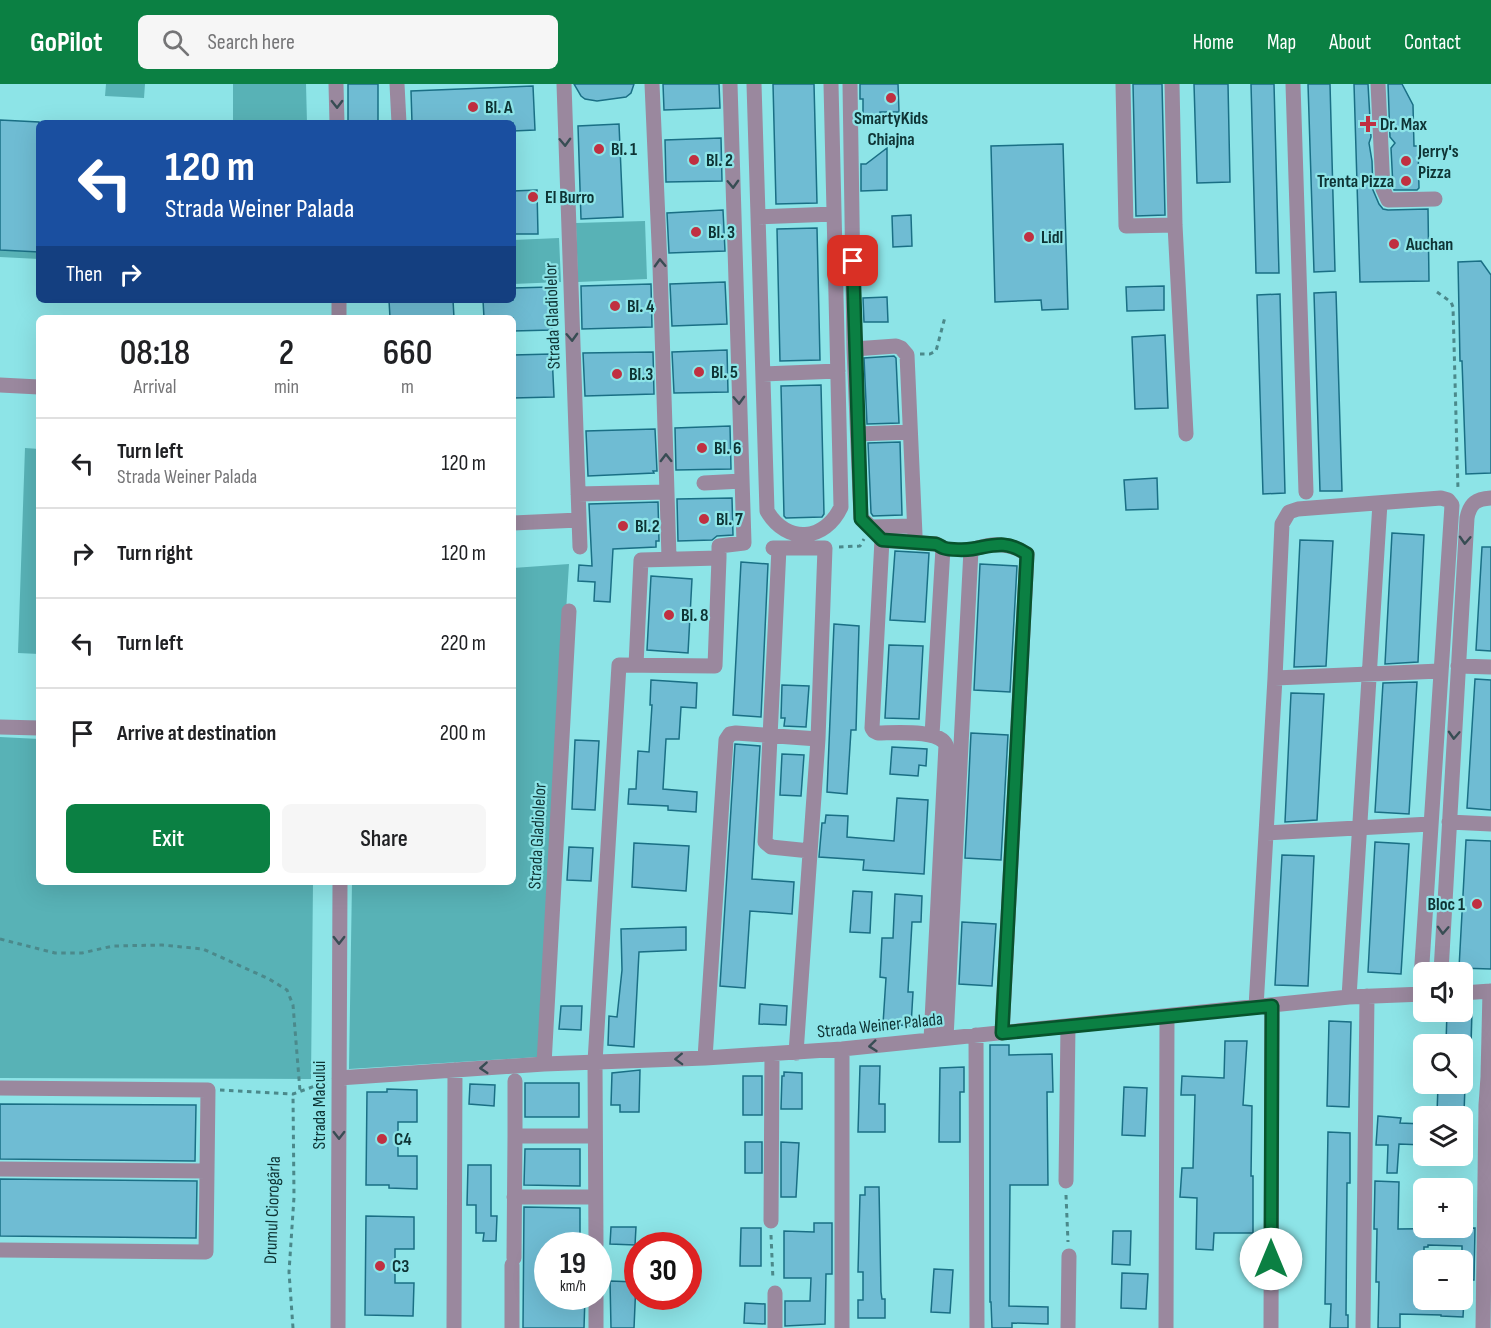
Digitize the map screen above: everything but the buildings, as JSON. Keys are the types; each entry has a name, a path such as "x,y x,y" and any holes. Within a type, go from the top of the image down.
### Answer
{"street":[{"path":"336,84 337,120"},
{"path":"398,84 399,120"},
{"name":"Strada Gladiolelor","path":"564,84 580,547"},
{"path":"652,84 669,558"},
{"path":"596,1232 595,1062 619,665 715,666 719,546 744,543 730,84"},
{"path":"754,84 767,511 772,520 782,529 795,534 807,535 819,532 829,525 836,518 841,507 831,84"},
{"path":"850,84 854,349 861,519 882,540 872,728 878,733 932,735 943,740 947,754 939,1039"},
{"path":"1123,84 1126,226 1175,225"},
{"path":"1172,84 1175,225 1186,434"},
{"path":"1293,84 1306,492"},
{"path":"1378,84 1385,196 1388,200 1435,199"},
{"path":"758,217 834,214"},
{"path":"854,349 896,346 907,355 915,542"},
{"path":"763,374 838,371"},
{"path":"0,385 36,387"},
{"path":"858,434 910,432"},
{"path":"704,483 742,481"},
{"path":"578,494 667,492"},
{"path":"1271,1328 1264,1006 1267,833 1281,524 1289,512 1298,509 1441,498 1448,500 1452,505 1430,824 1424,962"},
{"path":"1442,962 1467,518 1469,507 1477,500 1491,498"},
{"path":"1349,997 1380,503"},
{"path":"516,523 579,520"},
{"path":"871,527 914,526"},
{"path":"882,540 936,544 944,548 971,550 982,546 1016,546 1027,554 1002,1033"},
{"path":"796,1053 818,739 825,548 776,548 772,736 765,842 771,847 810,851"},
{"path":"932,735 944,548"},
{"path":"939,1039 971,550"},
{"path":"636,665 641,560 719,558"},
{"name":"Strada Gladiolelor","path":"544,1064 569,611"},
{"path":"1458,666 1491,667"},
{"path":"1275,678 1440,671"},
{"path":"0,727 36,728"},
{"path":"705,1058 726,740 730,734 736,733 818,739"},
{"path":"1449,822 1491,824"},
{"path":"1267,833 1430,824"},
{"name":"Strada Macului","path":"338,1328 339,885"},
{"path":"1473,992 1490,991 1484,1328"},
{"name":"Strada Weiner Palada","path":"339,1078 544,1064 796,1053 1349,997 1413,994"},
{"path":"1363,1328 1367,996"},
{"path":"1166,1328 1167,1016"},
{"path":"1066,1181 1068,1026"},
{"path":"976,1035 976,1328"},
{"path":"842,1049 842,1328"},
{"path":"771,1221 772,1054"},
{"path":"454,1328 455,1070"},
{"path":"512,1328 515,1081"},
{"path":"0,1088 208,1090 206,1252 0,1250"},
{"path":"515,1136 595,1136"},
{"path":"0,1169 207,1171"},
{"path":"514,1197 595,1197"},
{"path":"1068,1328 1069,1256"},
{"path":"775,1328 776,1293"},
{"path":"596,1310 596,1328"}],"path":[{"path":"1437,292 1451,302 1453,308 1459,495"},
{"path":"907,355 930,354 936,351 945,317"},
{"path":"825,548 860,546 871,527"},
{"path":"0,939 55,953 82,953 113,946 162,945 203,949 269,979 287,990 293,1005 300,1091"},
{"path":"208,1090 293,1094 339,1078"},
{"name":"Drumul Ciorogârla","path":"293,1094 294,1197 289,1272 293,1328"},
{"path":"1066,1181 1069,1256"},
{"path":"771,1221 772,1270 776,1293"}],"shaded area":[{"path":"106,84 145,84 144,98 105,96"},
{"path":"233,84 306,84 307,120 233,120"},
{"path":"645,221 647,279 578,282 576,223"},
{"path":"559,238 561,282 516,284 516,240"},
{"path":"0,250 36,252 36,259 0,257"},
{"path":"25,448 36,449 36,654 18,653"},
{"path":"569,564 538,1057 349,1069 352,885 516,885 516,568"},
{"path":"0,737 36,739 36,885 313,885 311,1079 0,1078"}],"place":[{"name":"SmartyKids Chiajna","path":"891,98"},
{"name":"Bl. A","path":"473,107"},
{"name":"Dr. Max","path":"1368,124"},
{"name":"Bl. 1","path":"599,149"},
{"name":"Bl. 2","path":"694,160"},
{"name":"Jerry's Pizza","path":"1406,161"},
{"name":"Trenta Pizza","path":"1406,181"},
{"name":"El Burro","path":"533,197"},
{"name":"Bl. 3","path":"696,232"},
{"name":"Lidl","path":"1029,237"},
{"name":"Auchan","path":"1394,244"},
{"name":"Bl. 4","path":"615,306"},
{"name":"Bl. 5","path":"699,372"},
{"name":"Bl.3","path":"617,374"},
{"name":"Bl. 6","path":"702,448"},
{"name":"Bl. 7","path":"704,519"},
{"name":"Bl.2","path":"623,526"},
{"name":"Bl. 8","path":"669,615"},
{"name":"Bloc 1","path":"1477,904"},
{"name":"C4","path":"382,1139"},
{"name":"C3","path":"380,1266"}],"route":[{"path":"853,261 861,519 882,540 936,544 944,548 971,550 994,544 1016,546 1027,554 1002,1033 1272,1006 1271,1259"}]}
